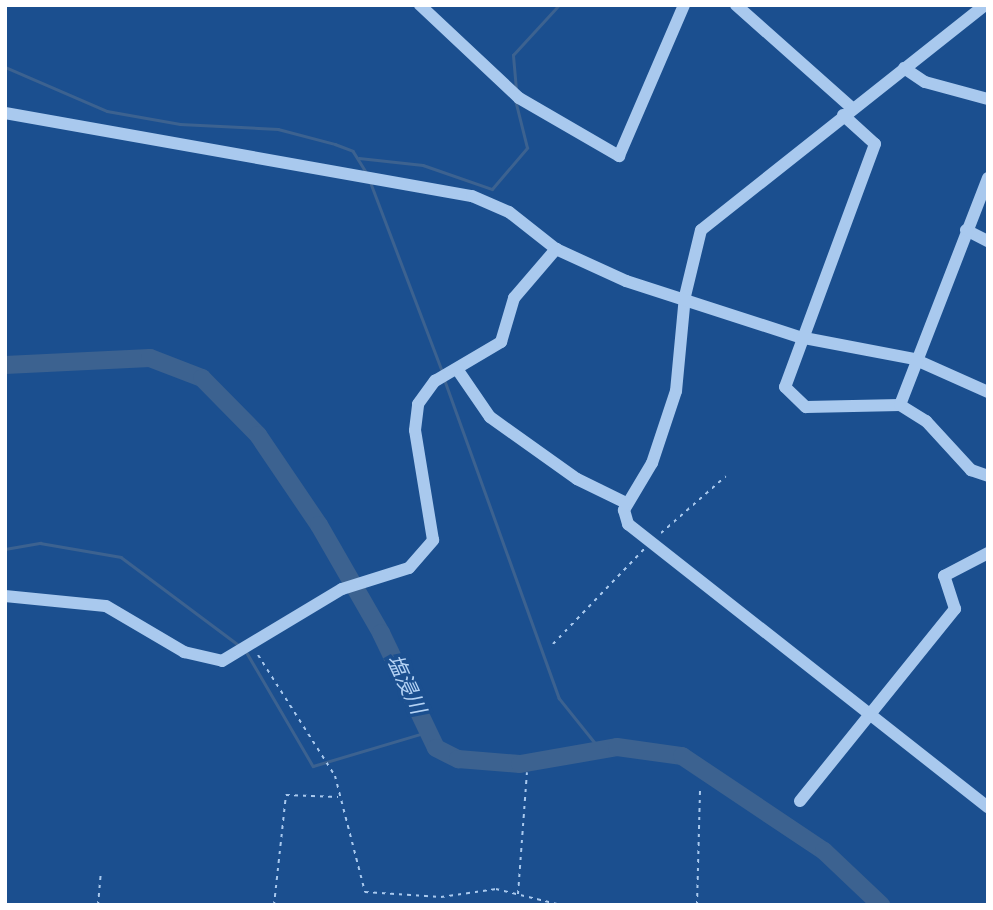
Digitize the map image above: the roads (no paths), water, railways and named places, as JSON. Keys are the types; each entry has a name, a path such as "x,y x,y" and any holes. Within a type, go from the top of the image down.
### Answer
{"street":[{"path":"420,5 514,94 619,156 684,5"},
{"path":"736,5 848,112 875,144 784,377 791,399 821,409 900,405 926,421 971,470 988,476"},
{"path":"985,5 701,230 685,296 676,391 649,470 626,503 628,524 988,807"},
{"path":"904,68 926,82 988,99"},
{"path":"5,113 365,177 494,204 556,249 626,281 685,296 799,337 914,359 988,391"},
{"path":"900,405 914,359 988,178"},
{"path":"966,230 988,241"},
{"path":"5,596 106,606 184,652 211,661 253,646 342,589 409,568 431,549 415,430 418,404 435,381 501,342 514,298 556,249"},
{"path":"457,369 490,417 577,479 626,503"},
{"path":"800,801 955,609 944,576 988,553"}],"waterway":[{"path":"516,90 513,55 559,5"},
{"path":"5,67 107,111 180,124 278,129 335,144 353,151 366,172"},
{"path":"359,158 423,165 492,189 527,148 515,100"},
{"path":"370,181 442,371"},
{"name":"塩浸川","path":"5,365 150,358 202,378 258,435 319,525 381,633 436,748 458,759 520,764 617,747 682,756 824,851 881,905"},
{"path":"445,381 559,698 600,749"},
{"path":"5,549 40,543 121,557 240,646"},
{"path":"247,653 313,766 427,732"}]}
